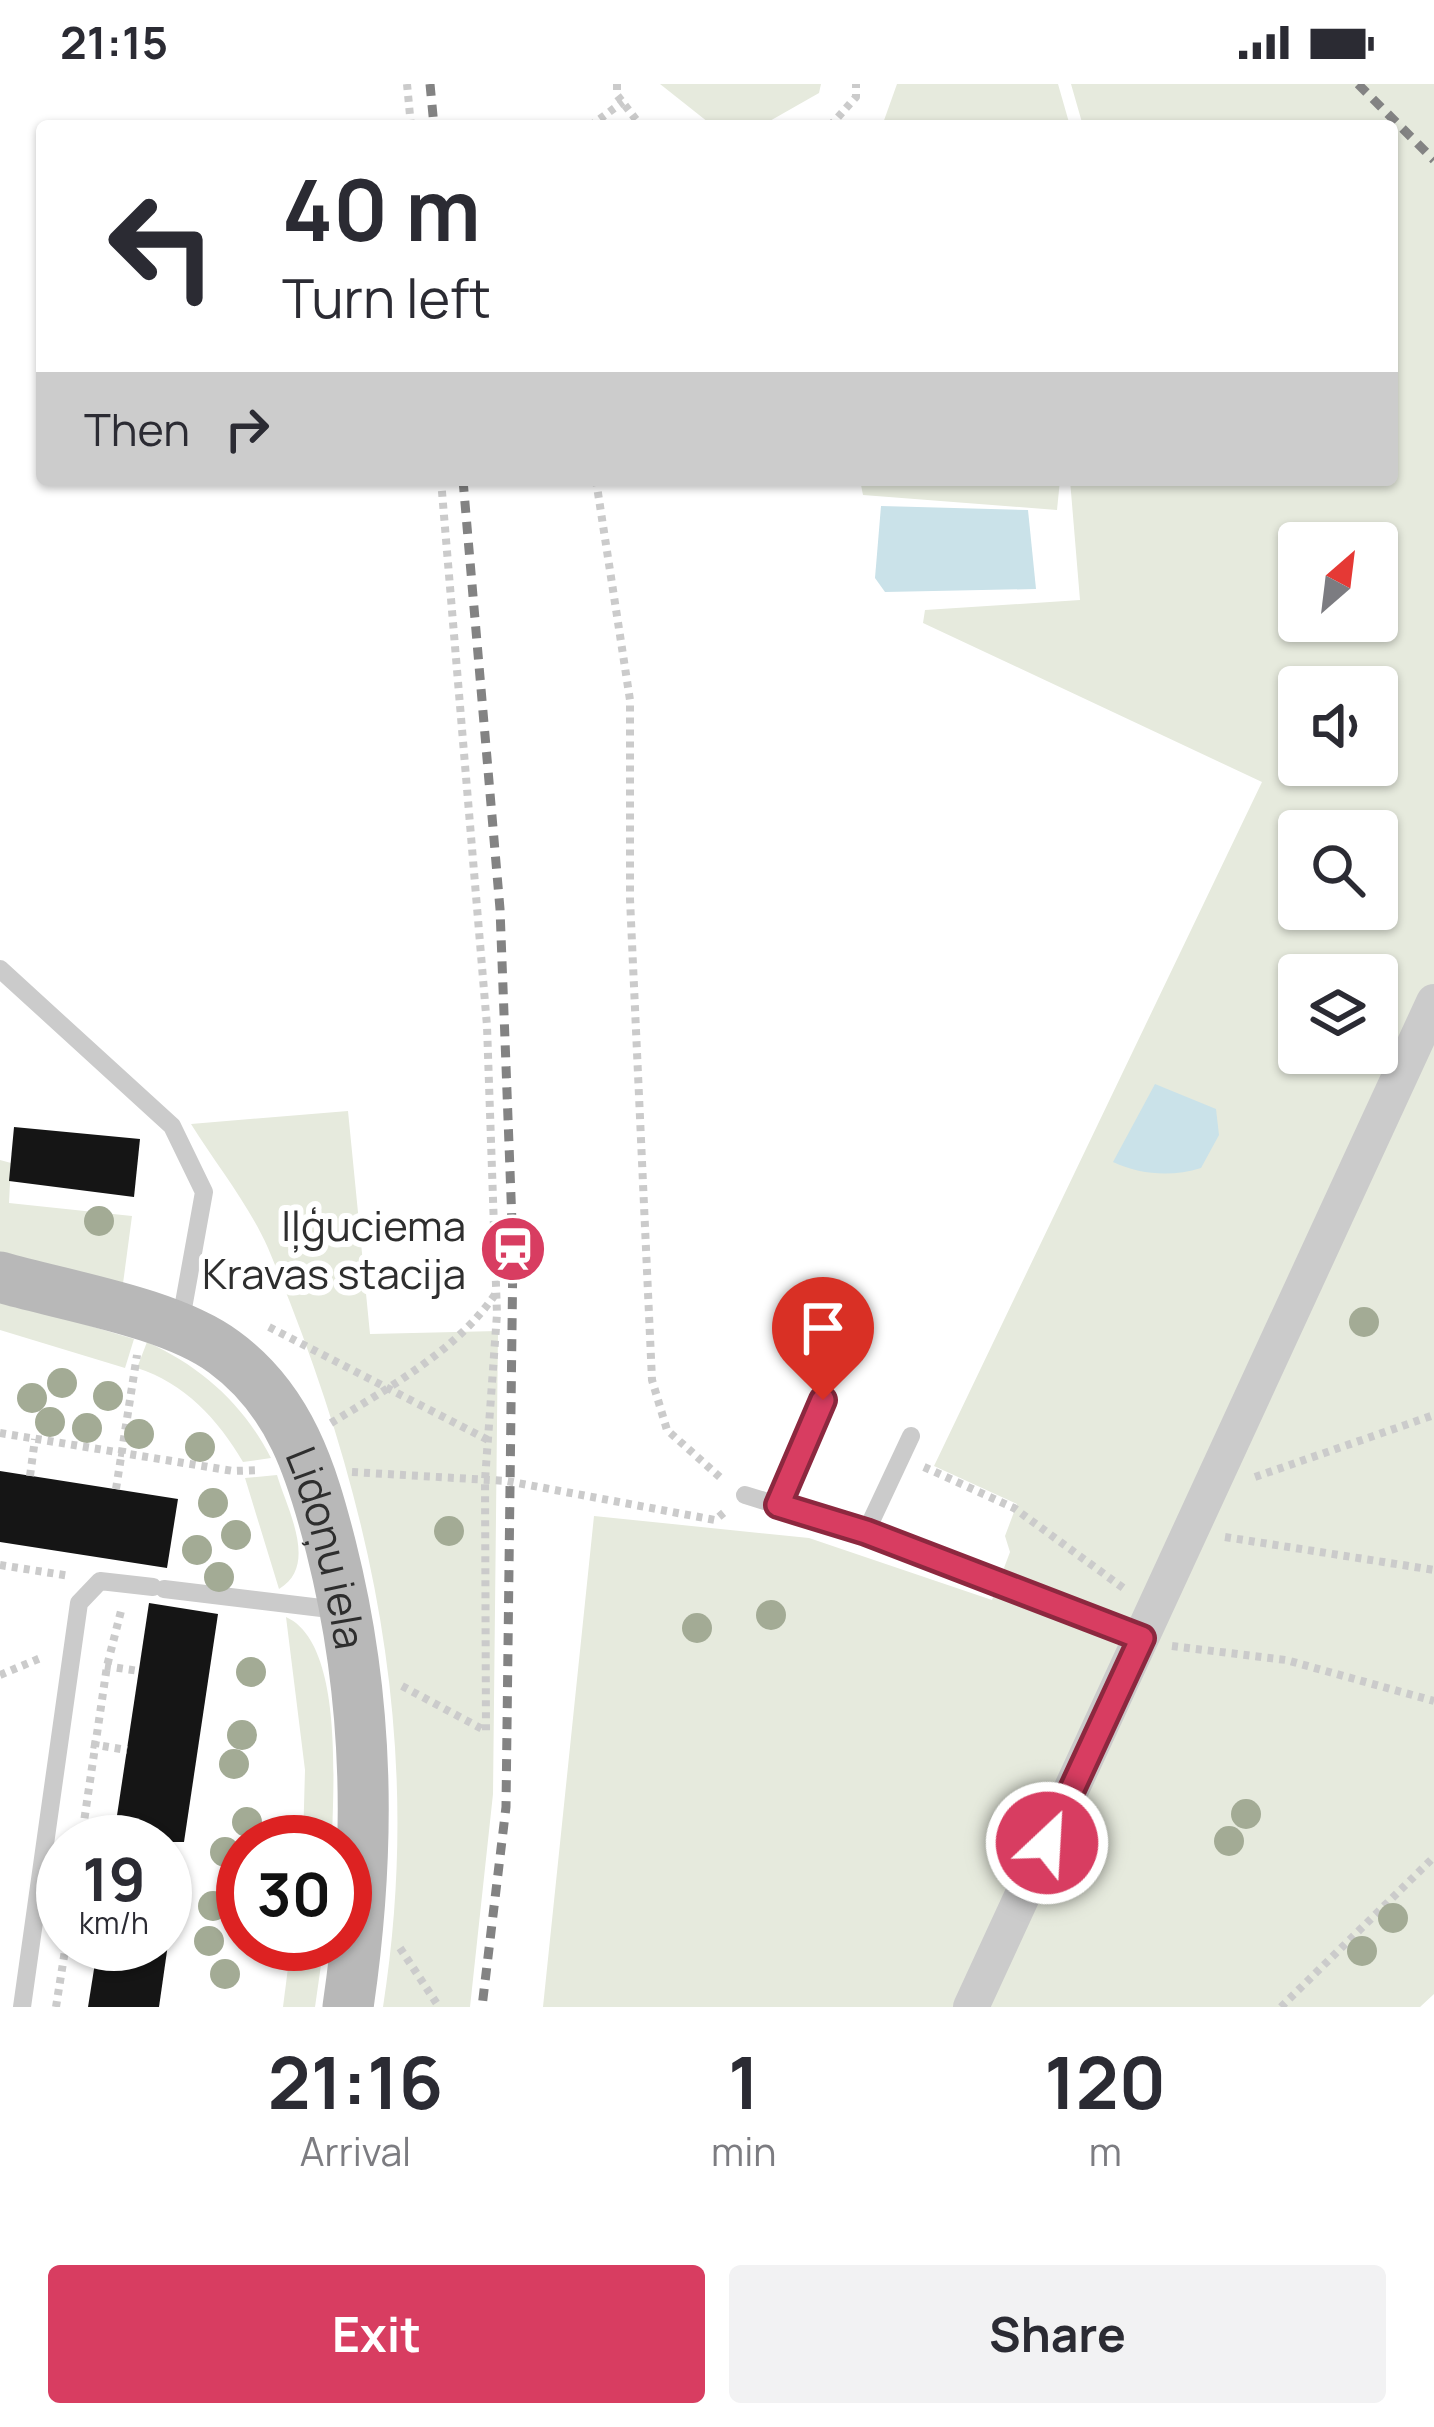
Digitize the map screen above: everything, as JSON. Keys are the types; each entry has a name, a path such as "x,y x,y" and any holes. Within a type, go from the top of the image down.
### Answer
{"street":[{"path":"971,2007 1434,1002"},
{"name":"Lidoņu iela","path":"0,1277 179,1329 222,1350 257,1382 305,1456 348,1611 367,1808 348,2007"}],"lane":[{"path":"0,969 172,1126 204,1192 179,1329"},
{"path":"778,1505 823,1400"},
{"path":"866,1532 911,1436"},
{"path":"745,1495 866,1532 1142,1638"},
{"path":"49,1815 79,1603 100,1581 348,1611"},
{"path":"22,2007 36,1908"}],"path":[{"path":"407,84 410,120"},
{"path":"617,84 636,120"},
{"path":"835,120 856,97 856,84"},
{"path":"598,120 623,102"},
{"path":"355,1664 486,1731 485,1480 496,1292 487,1026 442,486"},
{"path":"0,1433 233,1471 305,1456 485,1480 715,1520 745,1495 667,1430 652,1380 630,899 630,700 597,486"},
{"path":"305,1456 484,1310 496,1292"},
{"path":"262,1324 488,1440"},
{"path":"116,1489 129,1378"},
{"path":"1208,1492 1434,1415"},
{"path":"30,1476 35,1439"},
{"path":"901,1457 1014,1508 1131,1593 1158,1602"},
{"path":"1187,1537 1230,1537 1434,1570"},
{"path":"0,1565 100,1581"},
{"path":"85,1815 107,1666 131,1583"},
{"path":"1180,1648 1286,1660 1434,1701"},
{"path":"0,1676 44,1656 139,1671"},
{"path":"60,1738 127,1750"},
{"path":"1281,2007 1434,1857"},
{"path":"56,2007 62,1971"}],"shaded area":[{"path":"660,84 821,84 819,93 772,120 705,120"},
{"path":"897,84 1058,84 1068,120 884,120"},
{"path":"1071,84 1434,84 1434,1994 1420,2007 543,2007 594,1516 809,1538 992,1600 1010,1552 1005,1536 1017,1504 934,1466 1262,782 923,623 925,610 1080,600 1070,486 1398,486 1398,120 1081,120"},
{"path":"861,486 1059,486 1057,510 863,495"},
{"path":"348,1111 370,1334 498,1331 493,1794 470,2007 383,2007 394,1908 397,1810 392,1714 361,1526 305,1341 268,1248 191,1124"},
{"path":"0,1160 11,1163 9,1203 132,1216 122,1291 0,1255"},
{"path":"0,1299 134,1339 125,1368 0,1330"},
{"path":"147,1342 186,1363 219,1389 248,1421 271,1458 243,1462 198,1404 170,1383 137,1368"},
{"path":"277,1475 299,1552 291,1579 279,1589 245,1478"},
{"path":"286,1617 305,1632 318,1655 326,1685 333,1753 332,1815 304,1815 305,1770"},
{"path":"288,1971 320,1971 315,2007 283,2007"}],"water":[{"path":"881,506 1028,510 1036,589 885,592 875,578"},
{"path":"1155,1084 1216,1109 1219,1135 1201,1168 1157,1173 1113,1162"}],"building":[{"path":"14,1127 140,1139 134,1197 9,1181"},
{"path":"0,1471 178,1499 167,1568 0,1542"},
{"path":"149,1603 218,1614 188,1815 117,1815"},
{"path":"94,1971 164,1971 159,2007 88,2007"}],"railway":[{"path":"430,84 433,120"},
{"path":"1358,84 1394,120"},
{"path":"1398,124 1434,160"},
{"path":"464,486 500,909 513,1249 506,1807 482,2007"}],"place":[{"name":"Iļģuciema Kravas stacija","path":"513,1249"}],"route":[{"path":"823,1400 778,1505 866,1532 1142,1638 1047,1843"}]}
